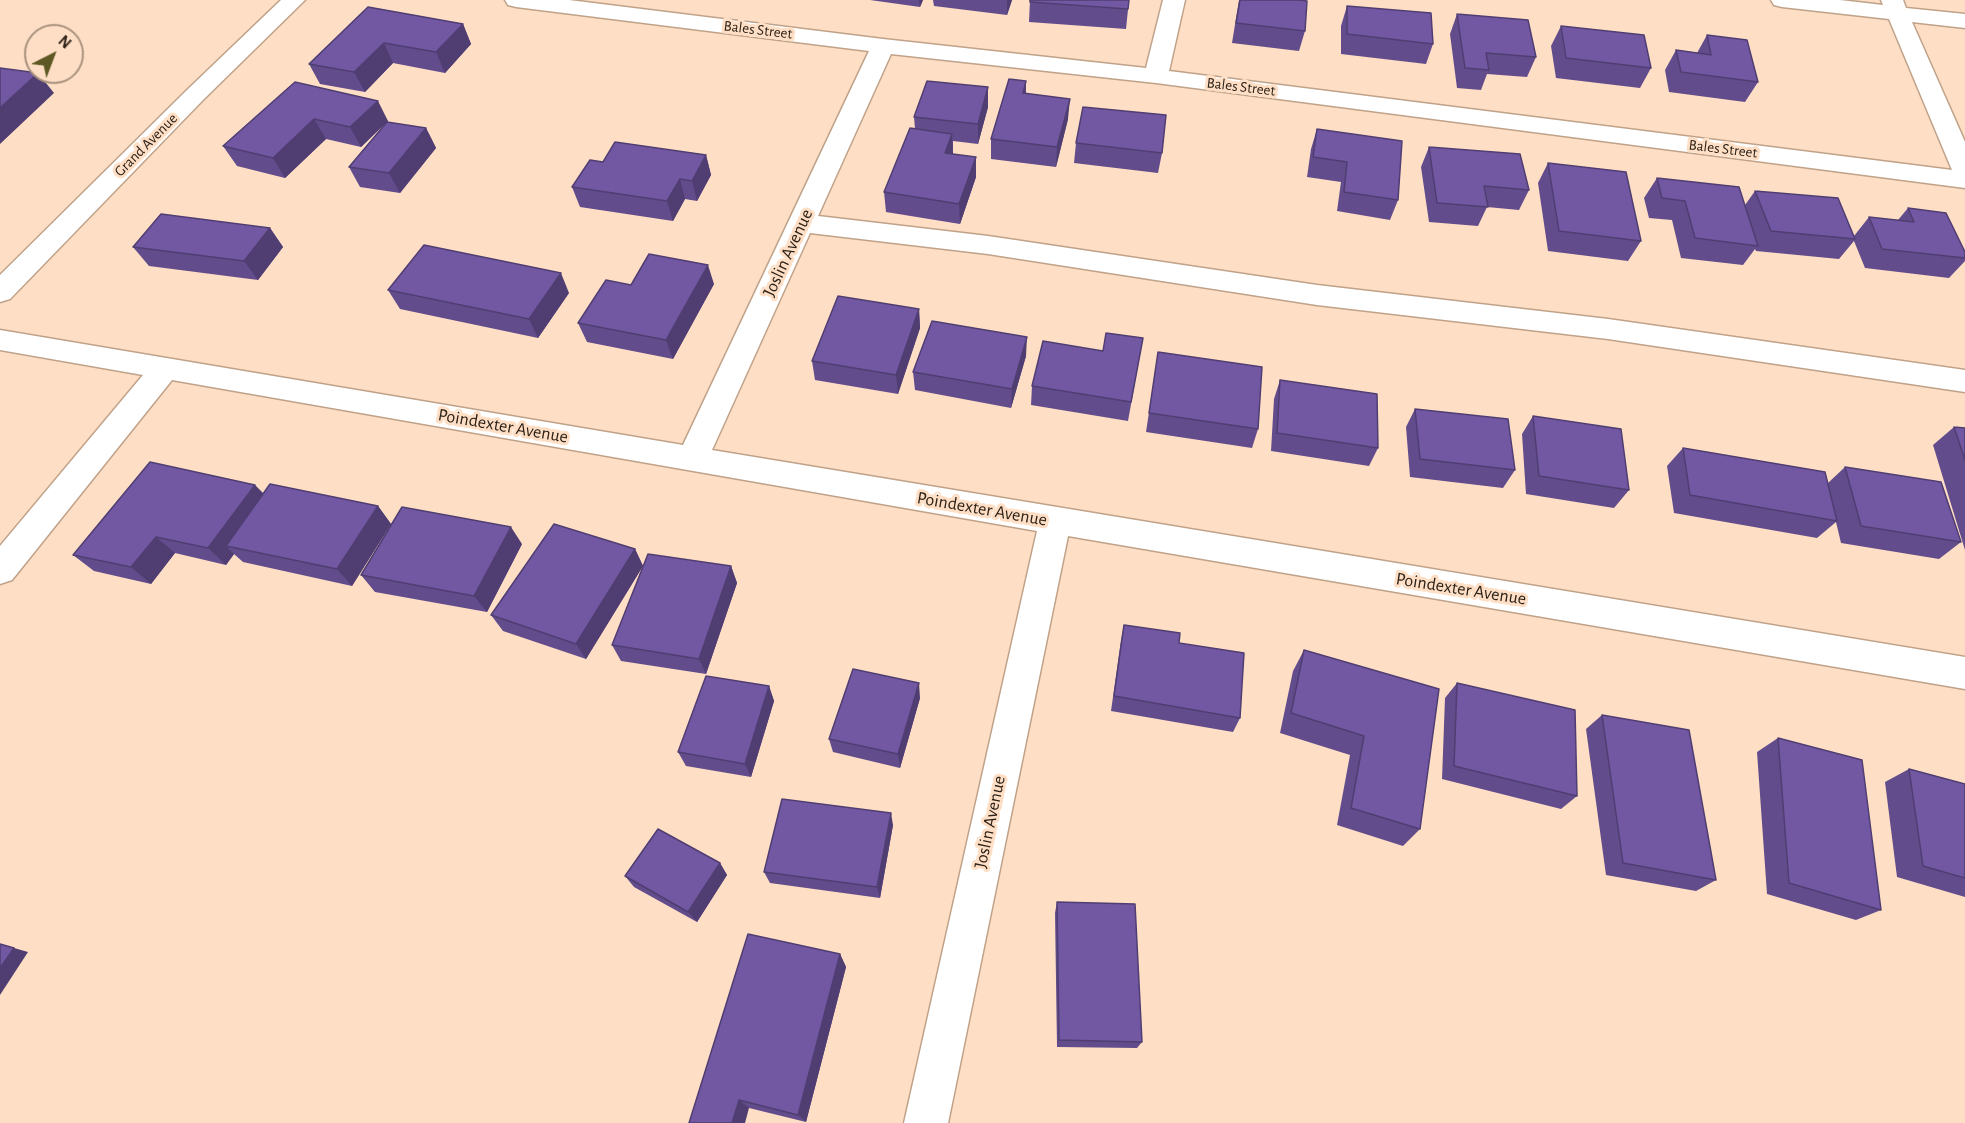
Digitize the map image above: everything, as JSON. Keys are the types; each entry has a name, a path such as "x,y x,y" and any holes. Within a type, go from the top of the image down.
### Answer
{"street":[{"name":"Grand Avenue","path":"0,292 195,95 294,0"},
{"name":"Bales Street","path":"516,0 883,46 1156,76 1965,180"},
{"path":"1156,76 1174,0"},
{"path":"1782,0 1895,7 1965,21"},
{"path":"1895,7 1965,171"},
{"name":"Joslin Avenue","path":"692,459 883,46"},
{"path":"803,223 1000,247 1317,295 1608,328 1965,381"},
{"name":"Poindexter Avenue","path":"0,339 1055,521 1965,673"},
{"path":"0,570 166,368"},
{"name":"Joslin Avenue","path":"926,1123 1055,521"}],"building":[{"path":"1030,0 1129,0 1128,9 1030,2"},
{"path":"1240,0 1307,1 1305,31 1236,23"},
{"path":"1347,6 1431,13 1433,44 1347,34"},
{"path":"368,7 463,24 436,52 384,43 354,72 309,64"},
{"path":"1457,14 1528,20 1536,57 1486,53 1489,70 1465,68"},
{"path":"1561,26 1644,35 1651,68 1566,58"},
{"path":"1707,35 1747,40 1758,82 1681,72 1676,50 1711,55"},
{"path":"0,68 24,71 24,84 26,84 0,108"},
{"path":"1009,79 1026,81 1023,93 1070,99 1057,147 991,139"},
{"path":"927,81 988,87 978,124 914,117"},
{"path":"295,82 378,101 350,127 314,119 273,158 223,146"},
{"path":"1083,107 1166,115 1162,153 1076,143"},
{"path":"387,122 426,128 389,173 349,167"},
{"path":"910,128 952,134 945,153 976,157 959,204 884,192"},
{"path":"1317,129 1402,141 1398,200 1344,192 1347,162 1313,157"},
{"path":"615,142 706,155 692,181 680,179 667,201 572,187 590,160 603,162"},
{"path":"1429,147 1520,154 1529,190 1484,186 1488,207 1437,203"},
{"path":"1548,163 1626,172 1641,241 1559,231"},
{"path":"1657,178 1739,187 1758,246 1695,238 1685,201 1662,198"},
{"path":"1755,191 1838,198 1855,239 1771,231"},
{"path":"1908,208 1946,213 1965,252 1965,258 1882,249 1869,217 1914,222"},
{"path":"161,214 270,228 244,261 133,247"},
{"path":"424,245 561,273 529,319 388,290"},
{"path":"649,254 708,265 666,340 578,323 606,280 631,285"},
{"path":"838,296 919,309 896,375 812,361"},
{"path":"932,321 1027,337 1012,389 913,372"},
{"path":"1106,333 1143,338 1131,402 1032,386 1043,341 1103,351"},
{"path":"1158,352 1262,367 1258,429 1149,413"},
{"path":"1280,380 1377,394 1378,448 1277,433"},
{"path":"1415,409 1508,419 1515,470 1420,459"},
{"path":"1533,416 1621,429 1629,490 1539,476"},
{"path":"1954,427 1965,428 1965,460"},
{"path":"1683,448 1825,472 1837,521 1690,495"},
{"path":"150,462 255,485 208,548 156,537 131,567 73,555"},
{"path":"1845,467 1941,482 1961,542 1861,526"},
{"path":"270,484 378,506 337,569 226,546"},
{"path":"402,507 511,527 474,596 361,575"},
{"path":"554,524 635,549 576,644 491,615"},
{"path":"648,554 731,566 699,659 612,645"},
{"path":"1124,625 1180,633 1179,643 1244,653 1240,718 1114,696"},
{"path":"1304,650 1439,689 1420,829 1351,808 1364,736 1291,713"},
{"path":"853,669 919,683 898,754 829,739"},
{"path":"706,676 769,686 745,764 678,752"},
{"path":"1457,683 1575,710 1577,796 1454,766"},
{"path":"1602,715 1689,730 1716,880 1623,863"},
{"path":"1778,738 1862,760 1881,910 1789,883"},
{"path":"1909,769 1965,784 1965,878 1923,866"},
{"path":"782,799 891,813 877,887 764,872"},
{"path":"658,829 720,863 688,912 625,876"},
{"path":"1057,902 1135,904 1142,1042 1059,1040"},
{"path":"748,934 840,954 798,1115 739,1100 732,1123 689,1123"},
{"path":"0,944 14,948 0,968"}]}
